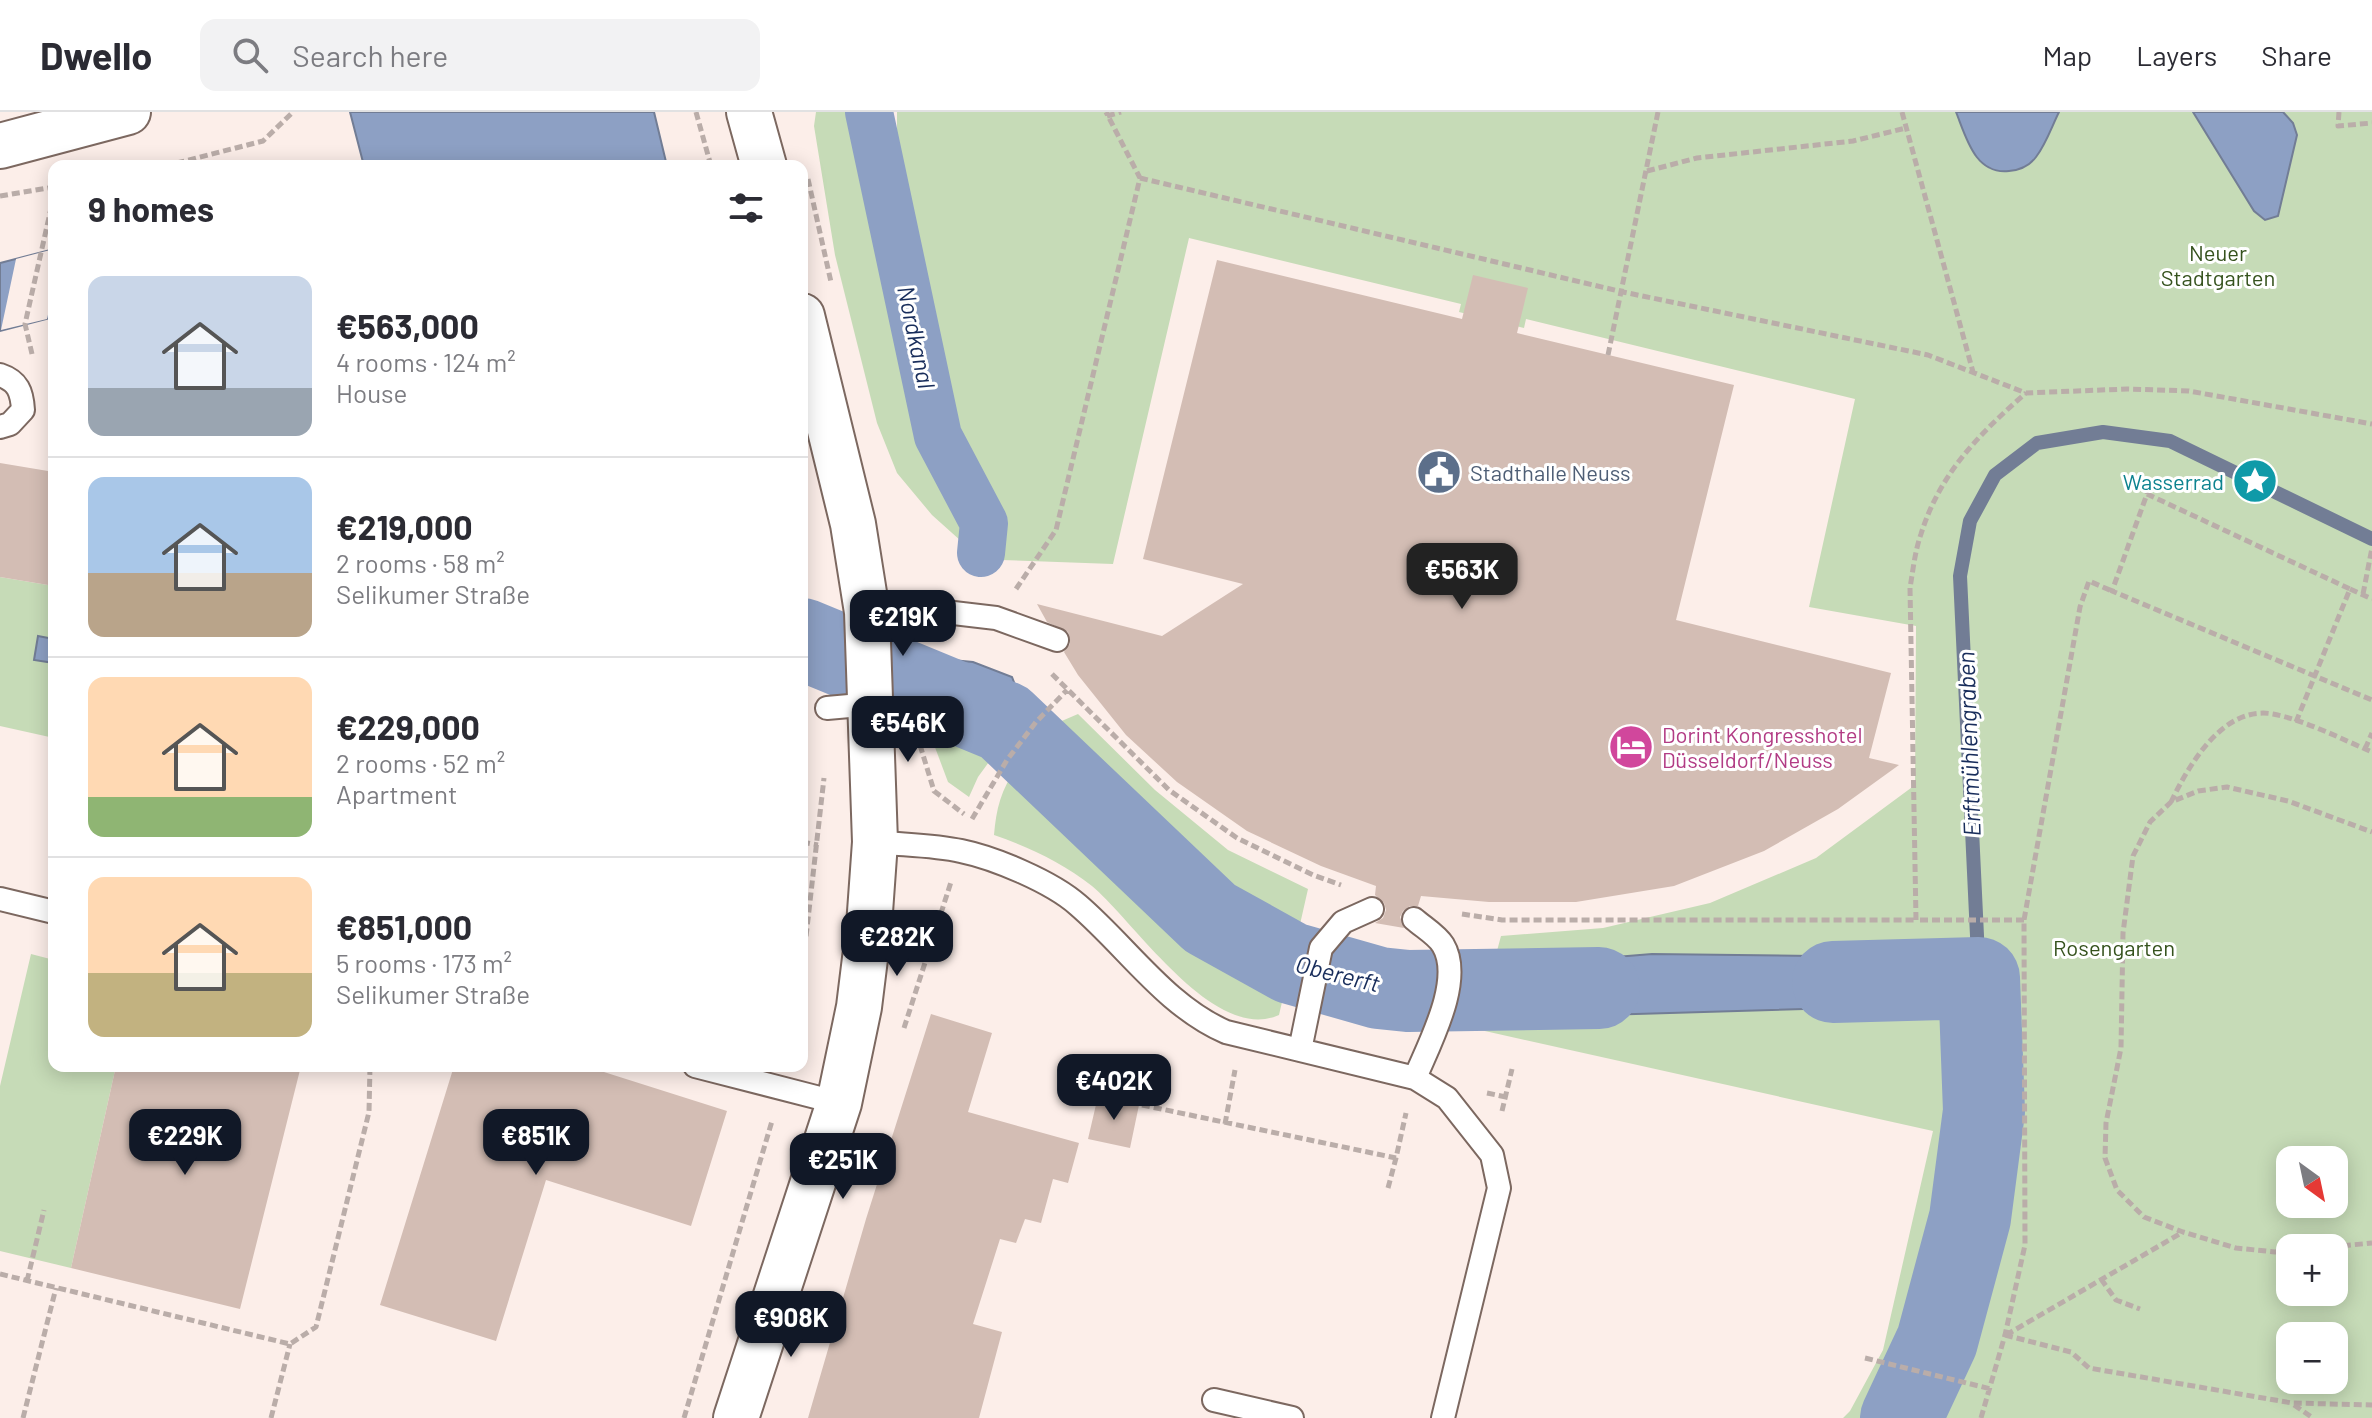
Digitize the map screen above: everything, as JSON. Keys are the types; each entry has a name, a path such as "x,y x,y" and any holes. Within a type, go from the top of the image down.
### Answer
{"street":[{"path":"0,146 128,112"},
{"path":"749,112 762,160"},
{"path":"736,1418 839,1103 859,1007 875,842 868,622 853,524 808,340"}],"lane":[{"path":"0,375 12,379 23,394 23,410 10,424 0,427"},
{"path":"868,622 911,608 996,618 1057,640"},
{"path":"827,708 871,696"},
{"path":"875,842 961,850 1021,870 1076,902 1201,1022 1242,1036 1415,1078 1447,1098 1492,1155 1499,1188 1443,1418"},
{"path":"0,899 48,911"},
{"path":"1300,1050 1321,948 1343,922 1372,909"},
{"path":"1414,919 1442,943 1451,966 1442,1013 1415,1078"},
{"path":"729,1072 839,1103"},
{"path":"1214,1400 1292,1418"}],"path":[{"path":"189,160 263,141 293,112"},
{"path":"696,112 709,160"},
{"path":"996,618 1056,530 1140,178 1107,114 1121,112"},
{"path":"1608,355 1658,112"},
{"path":"1902,112 1973,372"},
{"path":"2339,112 2338,126 2372,123"},
{"path":"1647,171 1697,158 1853,141 1906,128"},
{"path":"1140,178 1623,292 1928,355 2026,393 2127,389 2189,391 2372,424"},
{"path":"0,196 48,188"},
{"path":"25,324 48,221"},
{"path":"1916,920 1910,588 1920,535 1934,498 1954,464 1984,430 2026,393"},
{"path":"2112,591 2147,494 2372,599"},
{"path":"2363,594 2372,548"},
{"path":"1981,1418 2005,1335 2025,1245 2024,920 2080,607 2089,581 2372,700"},
{"path":"2296,722 2350,589"},
{"path":"1047,670 1169,790 1191,806 1237,838 1313,875 1350,888"},
{"path":"917,736 934,791 971,820 1007,760 1036,722 1067,690"},
{"path":"808,924 826,766 827,708"},
{"path":"2276,1252 2236,1248 2144,1217 2117,1190 2105,1158 2106,1123 2121,1048 2123,933 2133,856 2150,822 2171,802 2186,770 2217,733 2241,719 2256,713 2273,714 2369,750 2372,733"},
{"path":"2171,802 2198,791 2227,787 2288,801 2372,832"},
{"path":"808,843 818,845"},
{"path":"1460,914 1502,920 2024,920"},
{"path":"1225,1124 1242,1036"},
{"path":"271,1418 290,1344 316,1327 369,1112 370,1072"},
{"path":"1388,1188 1415,1078"},
{"path":"684,1418 781,1088"},
{"path":"1142,1105 1396,1158"},
{"path":"27,1281 44,1210"},
{"path":"2005,1335 2183,1232"},
{"path":"2348,1245 2372,1243"},
{"path":"0,1274 290,1344"},
{"path":"2101,1279 2116,1300 2140,1309"},
{"path":"23,1418 56,1288"},
{"path":"2005,1335 2071,1352 2089,1368 2292,1403 2372,1405"},
{"path":"1865,1358 1991,1389"},
{"path":"2292,1403 2313,1418"},
{"path":"1985,1410 1990,1418"}],"green space":[{"path":"816,112 855,112 917,429 971,550 932,515 897,473 877,423 835,255 814,126"},
{"path":"897,112 2372,112 2372,1418 1843,1418 1850,1411 1883,1350 1933,1131 1476,1029 1501,936 1603,928 1710,903 1816,858 1915,785 1916,626 1809,607 1855,399 1526,319 1524,328 1459,312 1461,304 1189,238 1113,564 1001,560 1006,528 956,433 897,146"},
{"path":"0,577 48,585 48,638 38,637 34,660 48,662 48,737 0,726"},
{"path":"1078,714 1155,790 1228,850 1308,889 1296,942 1251,923 1176,866 1105,783 1047,731"},
{"path":"930,734 1002,744 978,777 969,797 948,782"},
{"path":"1017,768 1113,871 1197,944 1239,975 1285,989 1279,1015 1254,1019 1228,1012 1177,975 1092,886 1045,856 994,835 1000,800"},
{"path":"31,954 48,958 48,1072 115,1072 71,1268 0,1251 0,1086"}],"water":[{"path":"350,112 654,112 666,160 362,160"},
{"path":"1956,112 2059,112 2046,141 2031,162 2017,170 1997,171 1980,161 1968,143"},
{"path":"2193,112 2283,112 2293,123 2297,135 2278,216 2265,220 2254,211"},
{"path":"48,251 48,319 0,331 0,263"},
{"path":"808,603 816,666 808,663"},
{"path":"38,636 48,638 48,662 34,660"},
{"path":"952,660 973,662 1012,677 1026,714 1002,744 930,734 926,682 933,671"},
{"path":"1047,731 1105,783 1176,866 1251,923 1296,942 1285,989 1239,975 1197,944 1113,871 1017,768"},
{"path":"1948,950 1948,1019 1908,1006 1602,1015 1480,1015 1493,967 1652,954 1813,956"},
{"path":"1346,963 1413,971 1404,1011 1338,998"}],"pier":[{"path":"48,251 48,315 47,319 1,330 16,259"},
{"path":"808,603 813,605 819,667 816,666"}],"building":[{"path":"1217,260 1462,319 1473,275 1528,288 1517,333 1734,385 1676,620 1891,673 1869,758 1899,765 1838,809 1764,851 1674,886 1576,902 1489,902 1421,896 1418,906 1410,906 1403,911 1400,917 1404,928 1375,923 1383,918 1386,910 1384,903 1375,895 1376,886 1321,866 1247,831 1177,782 1126,735 1078,675 1064,652 1070,644 1068,632 1047,622 1037,604 1162,636 1243,584 1143,559"},
{"path":"0,463 48,471 48,585 0,577"},
{"path":"931,1014 992,1033 968,1112 1079,1143 1068,1183 1053,1179 1041,1223 1025,1219 1016,1243 1000,1239 973,1324 1002,1332 979,1418 808,1418 866,1219"},
{"path":"115,1072 299,1072 240,1309 71,1268"},
{"path":"452,1072 604,1072 727,1111 691,1226 546,1180 496,1341 380,1305"},
{"path":"1098,1096 1139,1105 1130,1148 1088,1139"}],"waterway":[{"name":"Nordkanal","path":"869,112 938,436 984,523 981,553"},
{"name":"Erftmühlengraben","path":"1979,978 1960,576 1970,521 1995,475 2037,443 2103,432 2170,441 2372,539"},
{"name":"Obererft","path":"808,641 1004,722 1210,918 1291,963 1379,988 1408,991 1599,988"},
{"name":"Erftmühlengraben","path":"1833,982 1979,978 1984,1111 1970,1218 1937,1341 1901,1418"}],"place":[{"name":"Stadthalle Neuss","path":"1439,472"},
{"name":"Wasserrad","path":"2255,481"},
{"name":"Dorint Kongresshotel Düsseldorf/Neuss","path":"1631,747"}],"park label":[{"name":"Neuer Stadtgarten","path":"2218,264"},
{"name":"Rosengarten","path":"2114,947"}]}
